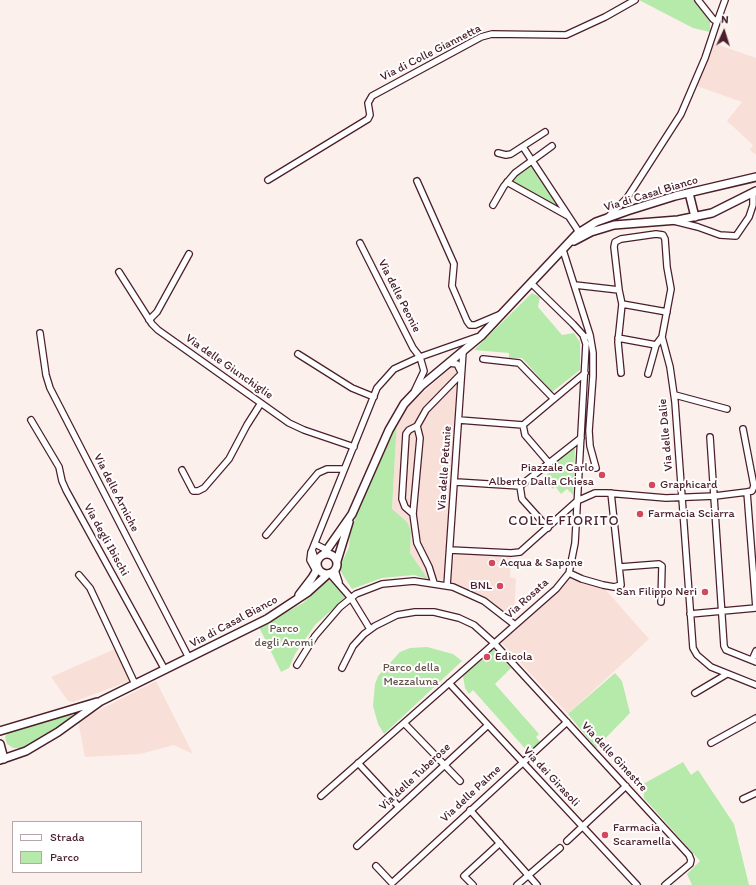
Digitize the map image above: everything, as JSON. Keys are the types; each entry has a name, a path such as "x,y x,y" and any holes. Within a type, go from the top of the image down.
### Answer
{"main road":[{"name":"Via di Casal Bianco","path":"326,552 352,514 393,421 412,394 481,336 532,284 579,232 605,219 636,209 689,193 756,177"},
{"name":"Via di Casal Bianco","path":"563,250 584,236 610,226 695,217 718,211 754,192"},
{"path":"689,193 695,217"},
{"path":"317,567 321,572 331,573 337,561 352,514"},
{"path":"294,601 312,578 319,558 326,552 332,555 337,561"},
{"name":"Via di Casal Bianco","path":"2,760 26,751 58,732 101,701 263,621 316,586 331,573"},
{"name":"Via di Casal Bianco","path":"0,731 101,701"},
{"path":"0,744 2,760"}],"street":[{"name":"Via di Colle Giannetta","path":"268,180 368,119 370,115 368,100 372,96 482,36 492,34 566,35 605,17 635,0"},
{"path":"698,0 717,22"},
{"path":"605,219 627,198 686,103 705,58 725,0"},
{"path":"498,153 509,155 546,132"},
{"path":"493,205 507,182 518,170 552,146"},
{"path":"523,147 579,232"},
{"path":"417,181 454,264 452,286 466,321 475,325 503,313"},
{"path":"507,182 570,217"},
{"path":"672,220 720,235 734,236 740,233 745,224 754,204 754,192"},
{"path":"627,198 625,207 636,209"},
{"path":"621,373 618,338 622,304 614,247 615,242 621,239 659,234 665,239 667,267 672,284 662,337 656,345 648,374"},
{"name":"Via delle Peonie","path":"360,243 420,357"},
{"path":"563,250 590,335 594,369 589,436 596,468"},
{"path":"149,320 156,312 189,254"},
{"name":"Via delle Giunchiglie","path":"119,272 149,320 158,330 261,403 298,427 354,447"},
{"path":"532,284 574,324 584,338 590,335"},
{"path":"575,285 619,290"},
{"path":"622,304 667,312"},
{"name":"Via delle Arniche","path":"40,332 50,386 189,658"},
{"name":"Via di Casal Bianco","path":"317,567 312,550 374,397 383,380 392,371 420,357 481,336"},
{"name":"Via delle Dalie","path":"662,337 670,367 674,395 692,643 694,651 709,665 726,674 756,686"},
{"name":"Via Rosata","path":"321,796 556,588 569,572 574,554 585,373 586,347 584,338"},
{"path":"618,338 656,345"},
{"name":"Via delle Petunie","path":"447,586 456,482 463,352"},
{"path":"298,354 352,388 374,397"},
{"name":"Via di Casal Bianco","path":"412,394 424,371 420,357"},
{"path":"483,359 519,363 554,399"},
{"path":"413,514 403,504 401,495 406,437 409,430 417,426 426,410 461,374 457,364 449,363"},
{"path":"459,420 523,425 585,373"},
{"path":"674,395 727,409"},
{"path":"182,470 193,491 198,491 205,487 230,457 261,403"},
{"name":"Via degli Ibischi","path":"31,420 59,467 62,481 66,490 165,670"},
{"path":"523,425 525,435 549,463"},
{"path":"417,426 420,438 413,514 417,543 430,566 434,583"},
{"path":"450,550 518,552 524,550 577,501 593,494 611,493 654,498 682,498 715,496 752,491 754,486 743,429"},
{"path":"710,437 724,648 754,661 756,651"},
{"path":"456,482 520,486 581,438"},
{"path":"266,535 317,474 327,469 344,469"},
{"path":"520,486 522,499 548,528"},
{"path":"690,614 756,608 746,492"},
{"path":"569,572 582,579 608,586 618,586 622,583 611,493"},
{"path":"315,544 326,552"},
{"path":"620,567 659,564 662,566 661,602"},
{"path":"331,573 351,598 370,629"},
{"path":"79,575 90,588 135,684"},
{"path":"297,665 323,625 351,598 365,590 382,584 406,581 434,583 447,586 479,598 515,625"},
{"name":"Via delle Ginestre","path":"342,668 353,646 370,629 401,614 419,611 434,612 467,621 479,629 494,643 690,857 690,864 665,885"},
{"path":"695,693 726,674"},
{"name":"Via dei Girasoli","path":"449,683 637,885"},
{"path":"711,743 756,718"},
{"name":"Via delle Palme","path":"376,866 392,883 567,722"},
{"path":"404,723 460,781"},
{"name":"Via delle Tuberose","path":"357,846 488,725"},
{"path":"358,763 399,807"},
{"path":"567,842 626,786"},
{"path":"743,799 756,793"},
{"path":"470,810 537,885"},
{"path":"472,885 464,876 500,843"},
{"path":"517,885 560,848"}],"shaded area":[{"path":"713,43 756,58 756,155 750,150 753,145 727,121 742,102 697,86"},
{"path":"462,358 447,580 428,579 410,553 411,531 392,509 397,421 411,403"},
{"path":"454,553 511,557 510,577 516,579 514,616 512,618 492,602 465,587 451,584"},
{"path":"572,577 582,583 604,588 649,639 568,714 501,642"},
{"path":"117,648 129,681 73,702 68,701 51,677"},
{"path":"156,681 193,754 174,745 140,754 85,757 78,721"}],"green space":[{"path":"639,0 694,0 710,20 710,32 693,28"},
{"path":"530,163 561,206 560,208 512,182 512,179"},
{"path":"532,293 540,297 538,307 562,335 574,333 580,342 580,370 552,392 522,358 509,358 509,353 474,350"},
{"path":"397,421 392,509 407,522 411,531 410,553 428,579 414,575 382,578 352,589 339,569 349,547 350,535 356,515"},
{"path":"571,449 575,449 573,495 567,489 561,494 555,486 553,489 543,478 556,467 561,470 555,463"},
{"name":"Parco degli Aromi","path":"331,578 345,598 315,625 295,654 289,668 281,672 259,627 303,603"},
{"name":"Parco della Mezzaluna","path":"427,647 453,654 462,661 384,734 378,724 373,706 375,684 378,676 400,652 410,648"},
{"path":"493,649 511,668 495,684 539,734 536,737 540,742 529,753 473,690 469,694 465,688 463,676 483,658 486,662 492,657 489,653"},
{"path":"615,673 622,681 630,713 596,748 568,714"},
{"path":"72,714 72,717 66,723 23,748 13,748 7,744 5,737 8,732"},
{"path":"683,762 691,775 698,770 734,824 749,885 692,885 687,874 700,861 644,798 643,784"}],"place":[{"name":"Piazzale Carlo Alberto Dalla Chiesa","path":"602,475"},
{"name":"Graphicard","path":"652,485"},
{"name":"Farmacia Sciarra","path":"640,514"},
{"name":"Acqua & Sapone","path":"492,563"},
{"name":"BNL","path":"500,586"},
{"name":"San Filippo Neri","path":"705,592"},
{"name":"Edicola","path":"487,657"},
{"name":"Farmacia Scaramella","path":"605,835"}],"district":[{"name":"COLLE FIORITO","path":"564,521"}]}
